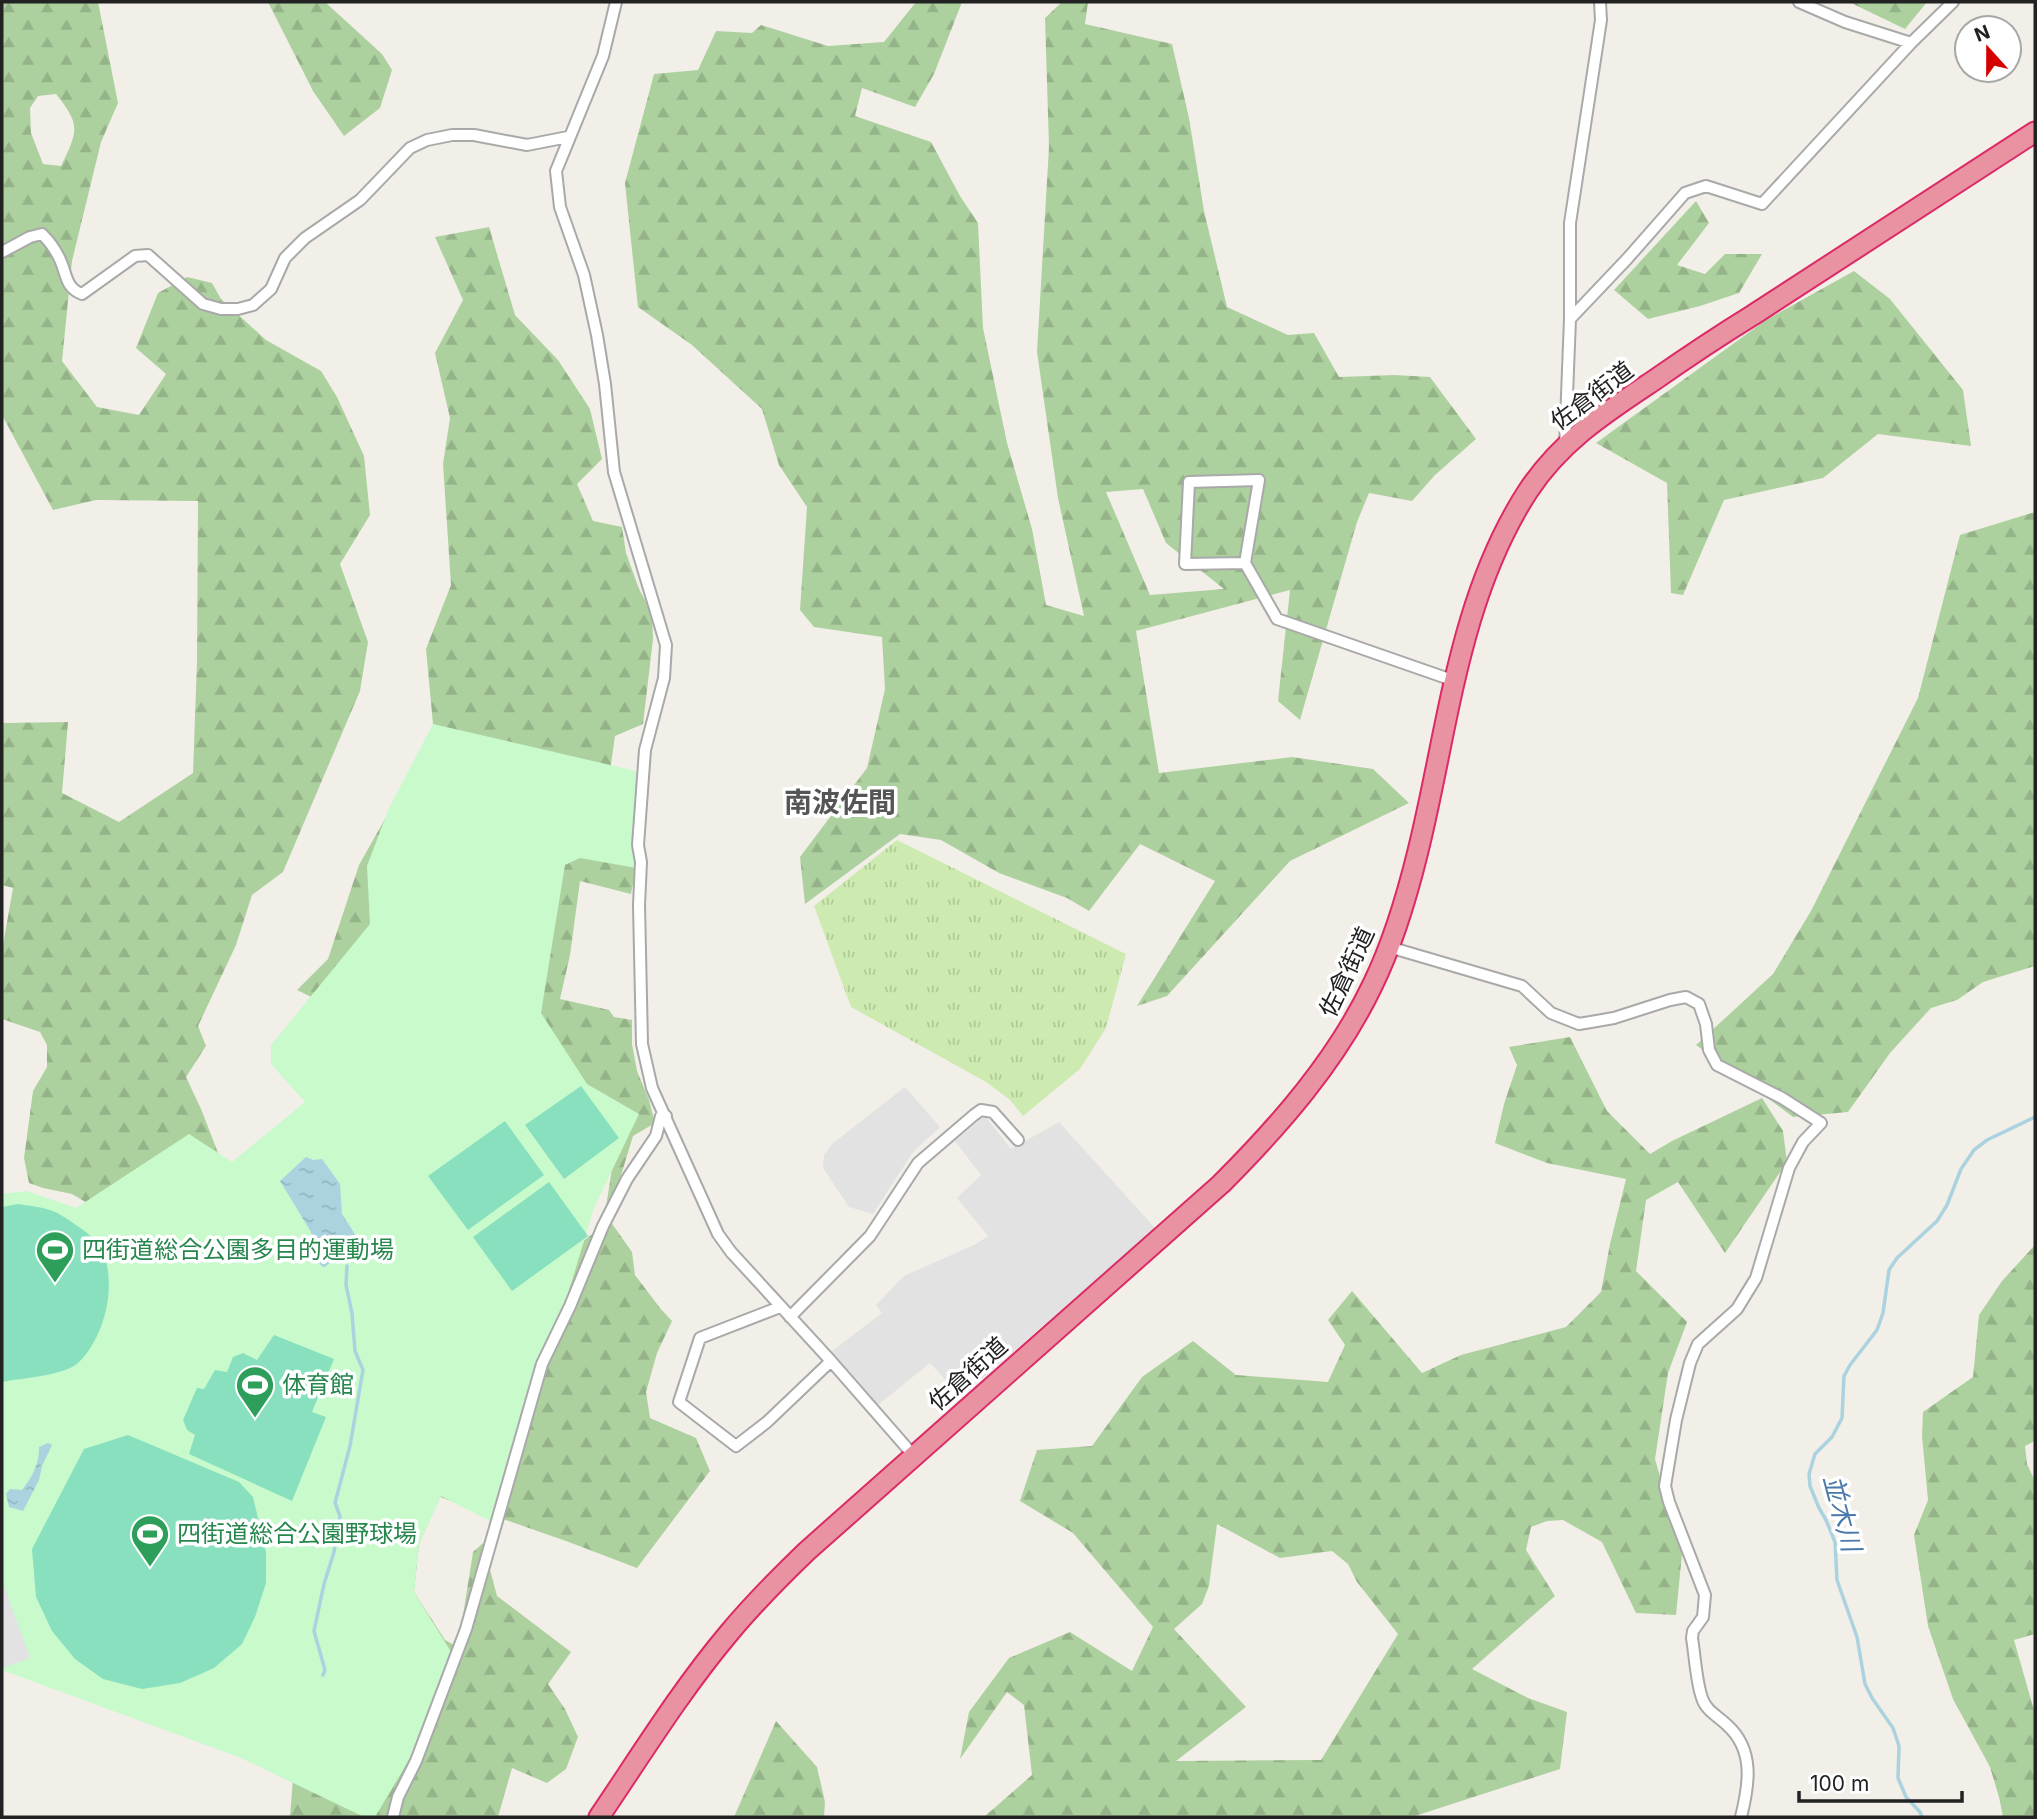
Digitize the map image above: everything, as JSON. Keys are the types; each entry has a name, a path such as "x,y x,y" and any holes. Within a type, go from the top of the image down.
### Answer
{"highway":[{"name":"佐倉街道","path":"599,1817 665,1718 729,1633 768,1590 807,1551 1221,1184 1262,1143 1302,1095 1342,1040 1373,985 1389,947 1418,853 1455,681 1473,614 1500,541 1529,490 1565,446 1595,419 2035,132"}],"street":[{"path":"616,2 603,56 556,171 560,207 584,275 597,335 614,472 666,645 664,678 645,750 638,845 641,862 639,905 642,1044 652,1088 718,1234 731,1252 914,1456"},
{"path":"1565,446 1570,319 1570,223 1601,20 1600,2"},
{"path":"1799,2 1845,22 1912,43"},
{"path":"1570,319 1685,193 1706,186 1762,204 1912,43 1954,2"},
{"path":"2,252 30,237 42,234 62,263 69,285 74,291 82,293 135,256 148,256 203,304 221,309 238,309 253,305 271,289 285,258 305,238 360,200 410,149 427,140 452,135 474,135 527,145 568,137"},
{"path":"1245,563 1185,564 1189,482 1259,480 1245,563 1278,619 1455,681"},
{"path":"1389,947 1522,986 1551,1013 1579,1024 1614,1018 1686,997 1699,1004 1706,1024 1709,1051 1717,1065 1782,1098 1821,1122 1803,1142 1789,1168 1756,1278 1737,1309 1698,1344 1690,1363 1676,1420 1665,1486 1705,1595 1703,1617 1693,1631 1692,1638 1702,1698 1713,1714 1740,1739 1746,1753 1749,1774 1741,1817"},
{"path":"790,1317 870,1236 918,1163 974,1115 981,1110 993,1112 1018,1140"},
{"path":"393,1817 398,1797 416,1761 466,1629 542,1364 609,1214 627,1179 656,1136 661,1116 666,1116"},
{"path":"780,1307 700,1338 679,1402 736,1446 767,1422 831,1361"}],"green space":[{"path":"2,2 98,2 118,103 101,142 72,261 62,361 97,407 139,415 166,374 136,348 158,293 187,277 212,283 221,299 266,340 321,371 337,397 364,456 370,515 340,564 368,642 360,691 283,872 252,895 236,945 198,1026 206,1046 186,1077 224,1168 499,1304 603,1226 621,1111 364,1023 297,990 328,959 359,865 421,755 433,724 426,649 451,585 443,464 450,418 435,353 463,300 435,237 489,227 515,315 558,360 590,409 602,459 577,484 593,521 622,527 626,553 639,589 652,613 653,639 643,724 615,736 610,771 636,868 631,894 580,881 570,955 560,999 609,1010 614,1017 632,1020 632,1044 637,1071 655,1123 633,1136 608,1218 632,1252 635,1275 672,1321 657,1353 646,1392 650,1418 696,1438 710,1471 637,1568 440,1497 419,1544 414,1592 445,1640 458,1647 473,1552 483,1543 497,1596 571,1652 548,1684 565,1709 578,1737 566,1769 547,1783 512,1768 498,1817 290,1817 293,1778 99,1210 72,1194 29,1183 24,1158 33,1091 47,1067 47,1045 40,1032 2,1019 2,951 13,888 2,885 2,723 68,722 62,793 119,822 193,773 198,501 96,500 53,510 2,415","holes":["56,94 70,113 74,128 71,144 61,166 43,164 31,133 30,108 38,96"]},
{"path":"268,2 325,2 382,54 392,70 380,108 344,136 313,91"},
{"path":"916,2 962,2 934,74 915,107 862,88 855,116 931,142 978,223 983,328 1007,443 1032,529 1046,605 1084,616 1058,498 1037,352 1049,147 1045,18 1062,2 1088,2 1085,24 1172,44 1189,118 1204,211 1227,307 1288,335 1314,333 1339,377 1430,377 1476,439 1435,475 1412,501 1369,493 1357,522 1300,720 1278,701 1290,590 1136,631 1159,773 1292,757 1373,769 1409,803 1290,861 1167,996 1137,1006 1215,881 1140,844 1089,911 1067,898 999,873 941,840 900,834 805,904 800,857 867,768 885,689 882,637 814,627 800,610 807,507 779,465 762,409 692,345 638,307 625,183 654,74 698,70 716,31 752,33 761,25 828,46 884,42","holes":["1143,489 1166,543 1224,589 1150,595 1106,492"]},
{"path":"1849,2 1927,2 1905,29"},
{"path":"1696,201 1709,223 1677,265 1705,274 1725,254 1762,254 1739,293 1648,319 1614,290"},
{"path":"1854,271 1890,299 1963,390 1971,446 1878,434 1823,478 1724,500 1683,595 1671,593 1667,483 1596,443 1766,320"},
{"path":"2035,512 2035,966 1983,982 1957,1000 1931,1008 1890,1053 1848,1112 1793,1117 1696,1045 1773,974 1811,911 1918,698 1960,535"},
{"path":"433,724 636,771 636,868 580,858 565,865 541,1013 587,1084 639,1114 594,1208 498,1525 441,1496 419,1544 414,1592 453,1655 422,1738 375,1817 364,1817 241,1758 2,1670 2,1194 27,1191 76,1208 189,1134 232,1162 305,1102 271,1064 271,1045 370,924 367,866 389,808"},
{"path":"897,840 1126,954 1106,1028 1080,1069 1023,1116 1010,1100 986,1082 851,1007 814,906"},
{"path":"1570,1037 1607,1111 1650,1154 1762,1098 1783,1131 1787,1162 1725,1253 1678,1182 1646,1200 1636,1271 1687,1322 1668,1373 1655,1459 1682,1554 1676,1615 1636,1613 1602,1542 1563,1520 1547,1521 1531,1527 1526,1550 1555,1596 1472,1669 1528,1698 1567,1712 1560,1769 1412,1817 984,1817 1032,1775 1024,1705 1007,1692 960,1759 969,1712 1009,1658 1070,1632 1132,1671 1153,1627 1073,1533 1020,1501 1037,1450 1092,1446 1142,1377 1193,1341 1236,1375 1328,1382 1345,1345 1328,1320 1352,1291 1422,1373 1461,1355 1566,1327 1601,1292 1626,1179 1547,1163 1495,1143 1517,1065 1509,1047","holes":["1217,1524 1280,1558 1332,1551 1348,1564 1357,1582 1398,1634 1321,1760 1176,1761 1246,1707 1174,1629 1202,1604 1209,1586"]},
{"path":"581,1086 619,1138 564,1179 525,1125"},
{"path":"505,1121 544,1175 468,1230 428,1176"},
{"path":"549,1182 588,1236 512,1291 473,1237"},
{"name":"四街道総合公園多目的運動場","path":"18,1204 55,1212 95,1240 105,1257 109,1289 103,1322 79,1362 53,1373 2,1382 2,1207"},
{"path":"2035,1245 2035,1441 2025,1446 2027,1464 2035,1481 2035,1634 2014,1640 2035,1714 2035,1817 2003,1817 1990,1767 1953,1699 1928,1626 1914,1535 1928,1500 1922,1436 1923,1412 1973,1377 1979,1315 2002,1281"},
{"name":"体育館","path":"274,1335 334,1359 312,1412 326,1417 292,1501 189,1454 195,1435 187,1430 183,1420 197,1388 204,1389 215,1370 227,1372 233,1357 243,1353 257,1360"},
{"name":"四街道総合公園野球場","path":"128,1435 239,1482 253,1497 266,1552 266,1583 255,1617 242,1644 214,1668 180,1683 142,1689 103,1679 75,1659 52,1631 36,1597 32,1549 84,1449"},
{"path":"776,1721 817,1767 825,1802 824,1817 734,1817"}],"shaded area":[{"path":"905,1087 940,1127 913,1152 873,1214 849,1207 823,1168 824,1155 832,1144"},
{"path":"985,1116 1011,1149 1059,1122 1155,1228 961,1397 930,1363 878,1405 832,1351 882,1313 876,1305 904,1276 988,1236 957,1198 981,1175 955,1141"},
{"path":"2,1580 30,1658 3,1668 2,1667"}],"water":[{"path":"306,1157 313,1160 322,1159 340,1184 342,1214 371,1256 368,1260 364,1261 350,1251 342,1250 325,1267 321,1266 313,1247 311,1232 280,1181"},
{"path":"48,1443 52,1445 39,1480 23,1511 9,1507 6,1494 10,1489 22,1490 35,1470 39,1447"}],"waterway":[{"name":"並木川","path":"1922,1817 1906,1797 1898,1778 1899,1746 1893,1728 1865,1684 1857,1637 1837,1580 1835,1542 1810,1486 1809,1474 1815,1454 1832,1437 1842,1418 1844,1376 1877,1330 1883,1313 1889,1270 1897,1258 1937,1221 1947,1205 1961,1169 1974,1150 1987,1140 2035,1117"},
{"path":"344,1249 345,1254"},
{"path":"323,1675 325,1670 314,1631 334,1552 340,1516 335,1503 350,1446 363,1370 355,1351 352,1313 346,1285 347,1266"}],"place":[{"name":"四街道総合公園多目的運動場","path":"55,1284"},
{"name":"体育館","path":"255,1419"},
{"name":"四街道総合公園野球場","path":"150,1568"}],"district":[{"name":"南波佐間","path":"840,802"}]}
